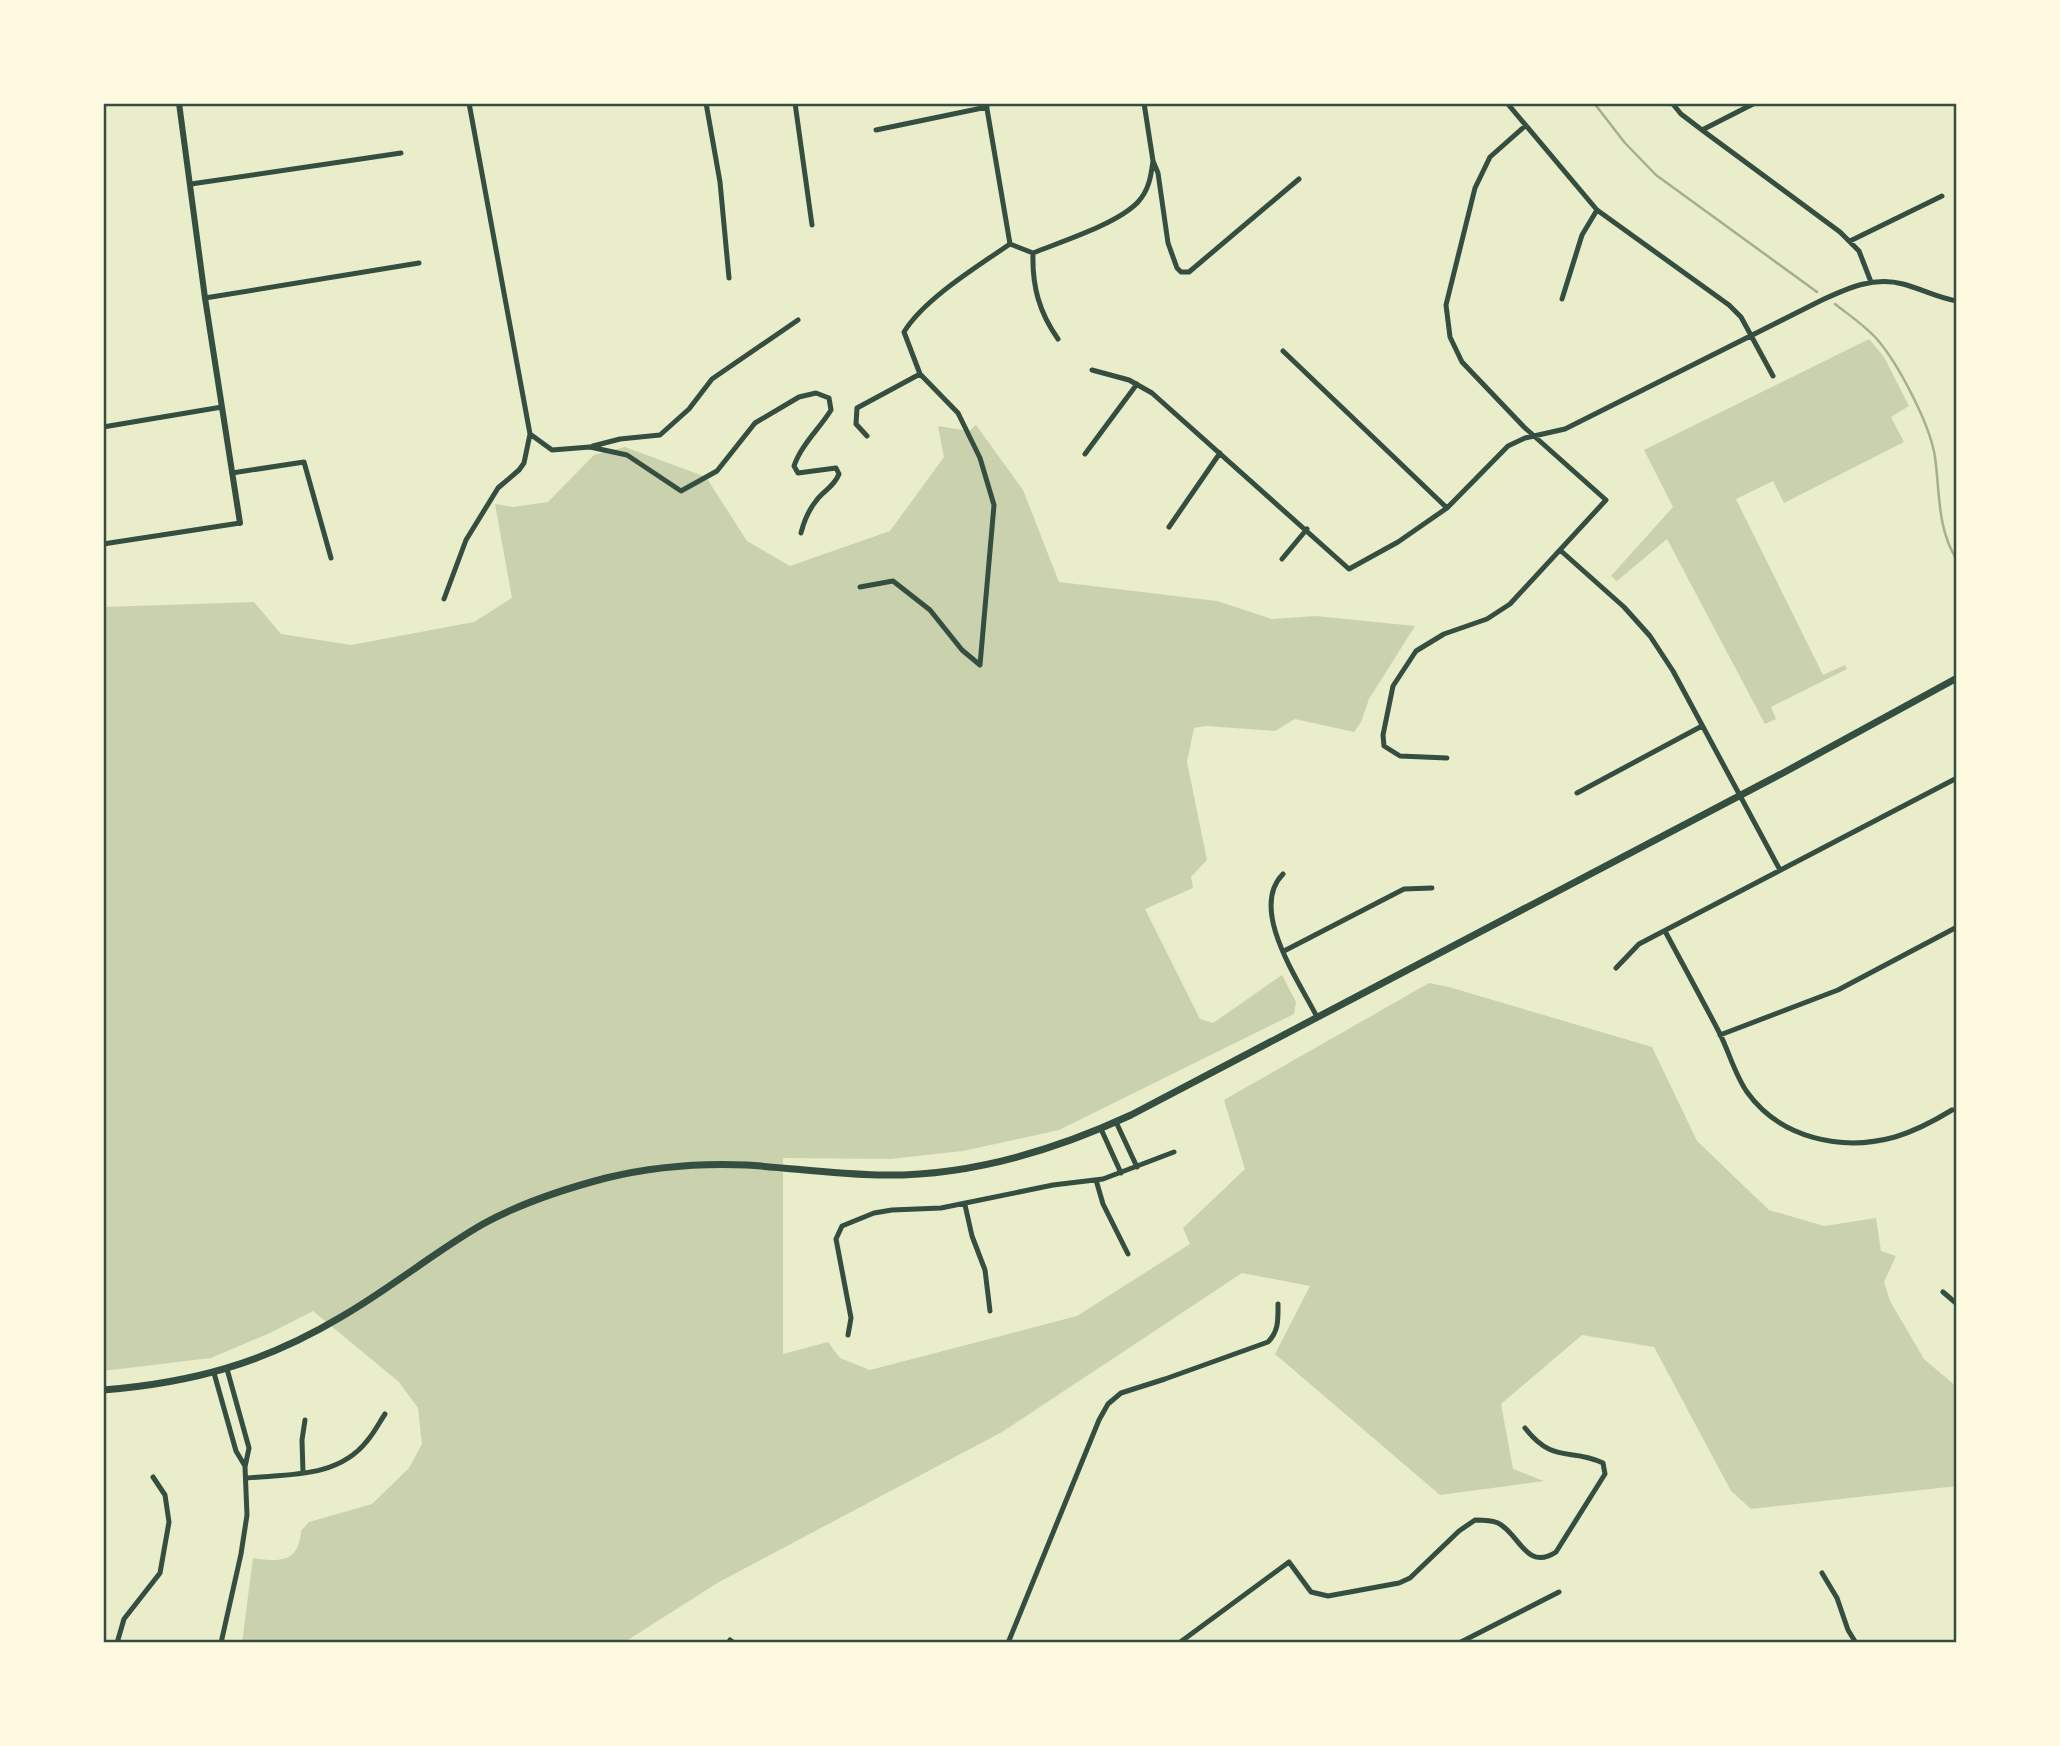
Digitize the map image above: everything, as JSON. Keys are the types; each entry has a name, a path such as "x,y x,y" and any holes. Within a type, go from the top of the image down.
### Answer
{"main road":[{"path":"103,1390 169,1383 214,1373 280,1349 331,1323 502,1215 539,1199 608,1178 664,1169 716,1165 876,1175 921,1174 1004,1162 1035,1154 1101,1129 1740,796 1957,678"}],"street":[{"path":"103,544 240,523 205,298 179,103"},
{"path":"444,599 466,540 498,488 524,463 530,434 469,103"},
{"path":"706,103 720,182 729,278"},
{"path":"794,103 812,225"},
{"path":"1144,103 1168,243 1177,268 1184,273 1299,179"},
{"path":"1507,103 1597,210 1729,305 1741,317 1773,376"},
{"path":"1672,103 1681,114 1850,241 1864,262 1871,282"},
{"path":"1702,130 1755,103"},
{"path":"876,130 987,105 1010,244"},
{"path":"1447,758 1400,756 1384,746 1382,735 1392,686 1416,651 1444,634 1487,618 1510,604 1606,499 1534,437 1462,362 1450,337 1446,305 1475,188 1490,157 1525,126"},
{"path":"191,184 401,153"},
{"path":"1010,244 1034,253 1122,215 1138,202 1145,191 1153,161"},
{"path":"1850,241 1942,196"},
{"path":"1562,299 1582,235 1597,210"},
{"path":"860,587 894,582 930,610 962,650 980,665 994,505 980,458 958,413 920,374 904,332 911,320 962,277 1010,244"},
{"path":"1034,253 1037,300 1058,339"},
{"path":"205,298 419,263"},
{"path":"1092,370 1137,384 1169,407 1349,569 1398,542 1447,508 1498,453 1517,440 1565,429 1751,333 1854,286 1871,282 1903,284 1957,301"},
{"path":"530,434 552,450 590,447 620,439 660,435 689,409 712,379 798,320"},
{"path":"1283,351 1447,508"},
{"path":"867,436 856,424 858,408 920,374"},
{"path":"1085,454 1137,384"},
{"path":"590,447 627,455 681,491 717,471 755,423 799,397 816,393 829,398 831,410 797,456 794,466 798,473 830,467 836,468 839,474 836,482 817,499 806,517 801,533"},
{"path":"103,427 222,407"},
{"path":"1169,527 1220,453"},
{"path":"232,473 303,461 331,558"},
{"path":"1282,559 1307,530"},
{"path":"1560,550 1624,607 1650,636 1674,671 1780,870"},
{"path":"1577,793 1702,726"},
{"path":"1616,968 1639,944 1956,780"},
{"path":"1283,874 1274,885 1270,901 1272,923 1317,1017"},
{"path":"1284,951 1404,889 1432,888"},
{"path":"1720,1035 1838,990 1957,927"},
{"path":"1665,930 1746,1091 1768,1115 1801,1136 1848,1144 1894,1138 1927,1125 1952,1110"},
{"path":"1116,1122 1136,1167"},
{"path":"1101,1129 1121,1174"},
{"path":"848,1335 851,1318 836,1244 837,1233 845,1224 883,1211 965,1205 1053,1185 1096,1180 1121,1174 1174,1152"},
{"path":"1096,1180 1103,1204 1128,1254"},
{"path":"965,1205 972,1236 985,1270 990,1311"},
{"path":"1943,1292 1957,1304"},
{"path":"1008,1643 1099,1420 1115,1396 1268,1342 1275,1335 1278,1326 1278,1304"},
{"path":"227,1369 249,1448 245,1467"},
{"path":"214,1373 236,1451 245,1467 247,1478 247,1515 242,1554 221,1643"},
{"path":"247,1478 323,1471 350,1459 367,1442 385,1414"},
{"path":"303,1473 302,1440 305,1420"},
{"path":"1179,1643 1289,1562 1311,1592 1328,1596 1398,1583 1410,1578 1459,1531 1475,1520 1498,1523 1526,1553 1549,1557 1556,1552 1599,1486 1605,1474 1603,1463 1594,1458 1556,1453 1535,1440 1525,1428"},
{"path":"117,1643 124,1619 160,1573 169,1522 165,1495 153,1477"},
{"path":"1822,1573 1838,1598 1848,1630 1856,1643"},
{"path":"1459,1643 1559,1592"}],"green space":[{"path":"1869,339 1884,357 1909,406 1891,417 1904,442 1784,503 1773,481 1736,499 1823,675 1845,665 1847,669 1771,707 1776,719 1765,724 1667,539 1617,581 1611,576 1673,507 1644,450"},
{"path":"976,425 1023,490 1059,582 1217,601 1272,619 1316,616 1415,626 1369,699 1361,722 1354,732 1295,719 1275,731 1206,726 1194,728 1187,762 1207,860 1191,877 1193,888 1145,909 1200,1019 1213,1023 1282,975 1296,1002 1294,1014 1059,1130 963,1151 890,1159 783,1158 783,1354 828,1342 840,1358 870,1370 1077,1316 1190,1244 1183,1228 1245,1169 1224,1100 1429,983 1652,1047 1697,1141 1769,1210 1824,1226 1876,1218 1881,1251 1896,1256 1884,1282 1890,1301 1924,1359 1957,1387 1957,1486 1751,1509 1731,1491 1654,1347 1582,1335 1501,1404 1513,1469 1544,1481 1440,1495 1275,1354 1310,1286 1242,1273 1002,1432 719,1582 623,1643 242,1643 253,1558 286,1558 296,1549 301,1531 309,1522 372,1504 409,1468 422,1444 418,1408 399,1382 313,1311 211,1358 103,1371 103,607 254,602 281,634 351,645 474,622 512,598 495,504 513,507 548,502 594,455 625,447 706,477 747,541 790,566 890,531 944,457 938,426 969,431"}],"waterway":[{"path":"1594,103 1625,143 1656,175 1817,292"},
{"path":"1835,304 1876,338 1894,362 1912,394 1932,443 1940,510 1946,536 1957,560"}]}
